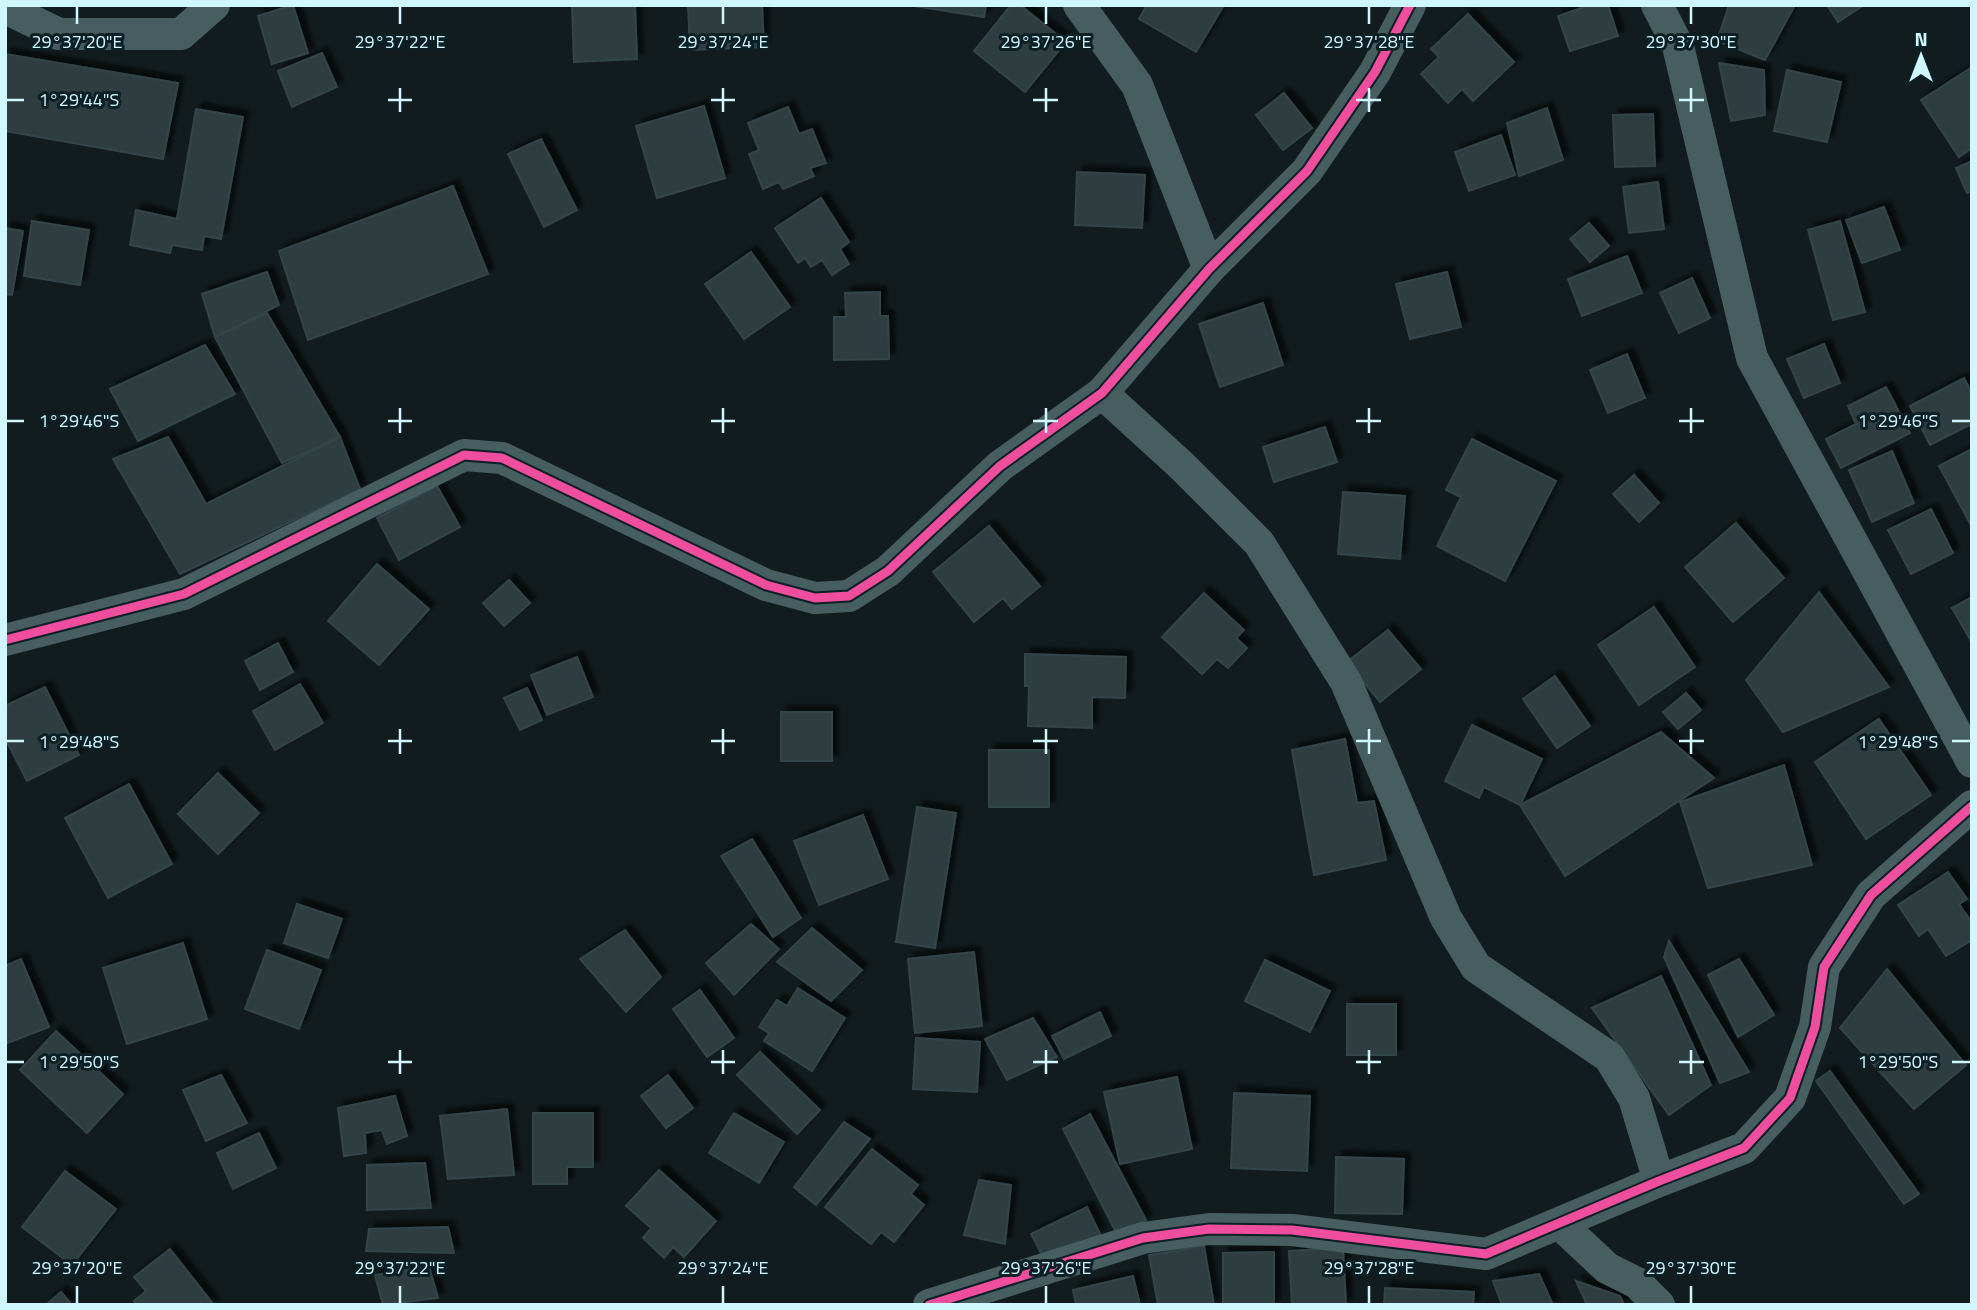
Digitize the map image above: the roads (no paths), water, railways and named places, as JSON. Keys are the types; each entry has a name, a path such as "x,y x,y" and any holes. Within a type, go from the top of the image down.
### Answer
{"street":[{"path":"5,8 59,34 181,34 214,5"},
{"path":"1079,5 1137,85 1209,269"},
{"path":"5,640 184,594 464,455 502,458 766,585 815,598 849,596 888,571 1000,466 1102,394 1209,269 1307,171 1375,72 1410,5"},
{"path":"1657,5 1678,46 1752,358 1972,762"},
{"path":"1102,394 1182,466 1259,543 1346,682 1446,918 1476,967 1609,1057 1634,1098 1659,1181"},
{"path":"929,1305 1143,1238 1209,1229 1292,1230 1486,1254 1744,1148 1790,1098 1815,1027 1824,967 1871,895 1972,806"},
{"path":"1560,1224 1606,1268 1637,1283 1658,1305"}]}
